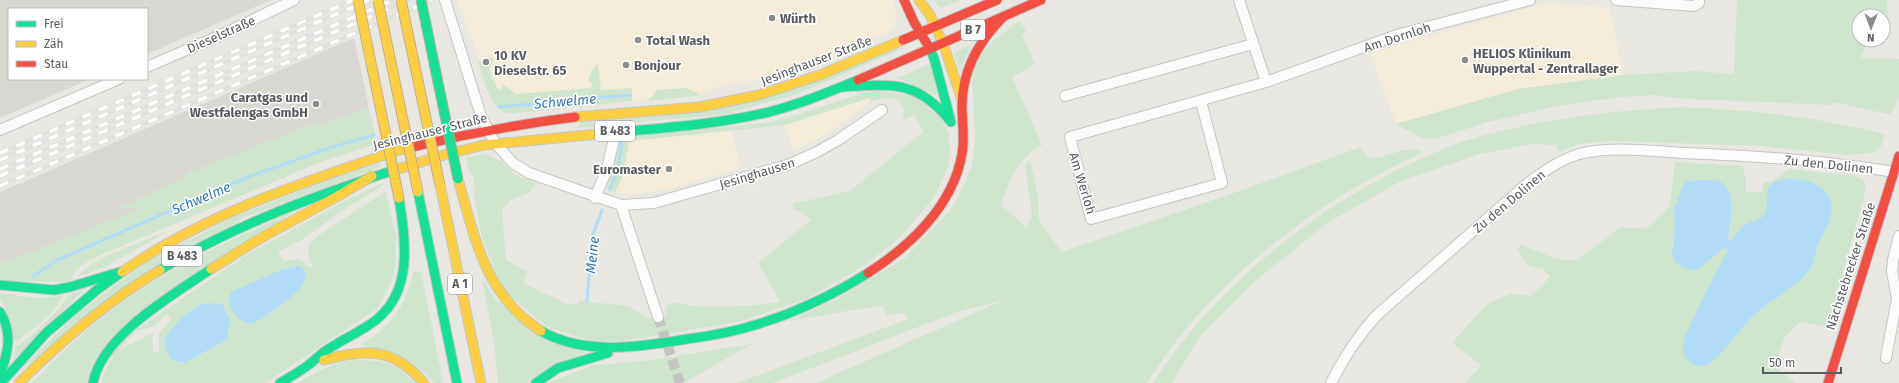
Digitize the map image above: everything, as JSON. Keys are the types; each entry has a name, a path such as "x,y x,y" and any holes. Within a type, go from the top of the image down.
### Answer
{"main road":[{"path":"280,383 310,364 328,349 383,315 397,295 404,269 404,242 399,198 358,0"},
{"name":"A 1","path":"378,0 457,383"},
{"name":"A 1","path":"401,0 481,383"},
{"path":"421,0 458,179 486,271 500,295 519,316 548,336 577,345 599,347 645,345"},
{"path":"904,0 934,58 951,122 963,152"},
{"path":"920,0 936,26 962,99"},
{"name":"Jesinghauser Straße","path":"1,383 46,333 98,289 152,251 223,214 296,185 437,140 488,130 571,118 700,107 759,95 820,75 997,0"},
{"name":"Jesinghauser Straße","path":"19,383 52,351 103,308 166,265 249,223 304,200 372,176 430,158 495,143 735,119 796,104 843,87 1042,0"},
{"path":"536,383 552,371 577,361 645,345 755,326 791,312 845,286 895,254 936,212 950,191 958,172 963,152 962,99 971,58 982,39 1003,16"},
{"path":"843,87 888,84 913,89 931,100 943,110 951,122"},
{"name":"Nächstebrecker Straße","path":"1828,383 1899,156"},
{"path":"93,383 94,376 104,356 118,338 128,329 213,266 279,227 350,191 372,176"},
{"path":"0,285 54,290 70,287 123,271"},
{"path":"0,312 9,335 7,356 0,375"},
{"path":"310,364 344,353 362,351 378,353 394,357 405,364 424,383"}],"street":[{"name":"Dieselstraße","path":"148,67 223,34 294,0"},
{"path":"445,0 481,116 495,143"},
{"path":"1239,0 1266,82"},
{"name":"Am Dornloh","path":"1266,82 1400,34 1530,0"},
{"path":"1616,0 1694,6 1699,3 1699,0"},
{"path":"1065,96 1253,44"},
{"path":"0,130 117,80"},
{"name":"Am Werloh","path":"1201,101 1222,183 1091,219 1070,137 1266,82"},
{"name":"Jesinghausen","path":"495,143 513,163 529,173 595,198 621,205 654,203 790,164 817,152 838,140 882,110"},
{"path":"595,198 607,169 614,139 619,131"},
{"name":"Zu den Dolinen","path":"1331,383 1347,353 1361,332 1378,314 1528,183 1547,169 1567,159 1600,151 1644,151 1781,158 1894,172"},
{"path":"621,205 658,318"},
{"path":"1886,358 1896,300 1892,271 1899,236"}],"shaded area":[{"path":"0,0 271,0 148,54 148,8 8,8 8,80 88,80 0,118"},
{"path":"457,0 892,0 895,9 896,23 889,32 827,59 780,77 718,86 700,95 632,101 632,93 497,105"},
{"path":"1549,3 1610,8 1623,75 1518,89 1396,124 1370,54 1405,42"},
{"path":"354,38 369,108 323,124 315,123 186,177 120,208 144,208 0,264 0,192"},
{"path":"870,98 871,101 840,125 815,140 794,150 785,125"},
{"path":"731,131 741,168 665,190 639,194 615,193 623,175 628,141"}],"green space":[{"path":"934,0 960,0 941,8"},
{"path":"1737,0 1887,0 1887,8 1851,8 1851,48 1865,48 1861,58 1899,59 1899,95 1891,115 1835,102 1832,105 1686,99 1655,95 1621,97 1556,106 1488,122 1435,139 1421,138 1396,124 1518,89 1623,75 1695,71 1734,74"},
{"path":"1019,21 1026,30 1022,35 1035,64 1012,77 1042,145 1033,150 1020,164 1006,189 1000,208 1002,206 1027,228 1032,213 1025,166 1030,160 1038,196 1039,220 1062,252 1231,194 1358,148 1361,148 1366,155 1371,158 1404,150 1417,150 1423,152 1383,172 1343,195 1305,220 1268,248 1234,278 1202,310 1173,346 1147,383 816,383 1004,300 957,312 773,383 737,383 908,319 905,313 887,315 882,305 789,321 837,299 904,259 955,204 972,164 975,137 972,73 978,58 993,41"},
{"path":"909,46 797,94 726,114 576,128 581,123 671,115"},
{"path":"970,46 960,71 954,52"},
{"path":"489,57 494,59 489,68 497,88 500,90 503,84 516,94 591,88 593,85 588,80 592,70 598,63 601,90 632,88 632,101 509,114 502,111 492,100 485,84 478,62"},
{"path":"930,64 938,96 897,78"},
{"path":"686,88 700,94 696,96 648,101 657,90"},
{"path":"878,90 915,96 941,118 948,132 950,148 949,166 933,199 900,237 867,264 806,299 742,321 625,341 594,342 547,327 503,290 482,237 473,191 475,190 473,175 470,175 466,157 486,154 501,161 512,172 520,177 537,183 529,193 509,201 502,211 506,260 527,271 523,283 567,304 579,305 579,301 629,306 646,318 665,317 667,305 675,303 704,307 726,307 781,302 758,263 811,220 800,211 796,211 792,204 850,191 923,132 914,114 903,121 904,112 900,102 890,98 871,101 869,98 785,125 629,141 623,175 615,193 606,188 612,172 620,140 626,136 758,124 784,119 863,93"},
{"path":"1682,107 1784,115 1834,123 1885,134 1878,150 1872,153 1847,155 1761,146 1609,141 1580,144 1559,152 1556,145 1532,144 1479,154 1399,182 1327,223 1253,283 1200,336 1172,383 1153,383 1177,349 1204,316 1268,255 1302,228 1338,203 1375,182 1452,145 1513,128 1597,114"},
{"path":"369,108 377,144 323,161 98,256 76,271 70,282 0,281 0,264 142,208 119,208 186,177 187,173 315,123 323,124"},
{"path":"1675,162 1743,166 1746,181 1746,192 1762,192 1763,182 1771,182 1789,169 1855,176 1864,181 1866,187 1864,197 1828,327 1800,322 1784,338 1775,367 1796,383 1466,383 1481,365 1452,343 1487,304 1510,294 1531,296 1550,277 1543,269 1530,267 1517,250 1521,245 1554,258 1575,261 1621,227 1646,229 1670,206","holes":["1798,179 1825,230 1818,245 1812,268 1751,318 1732,341 1710,363 1697,311 1726,254 1727,249 1723,248 1719,251 1672,247 1675,230 1674,208 1685,181 1713,180 1721,183 1727,188 1731,205 1728,239 1731,241 1743,225 1761,218 1767,212 1768,187 1776,181"]},
{"path":"380,163 380,167 245,217 22,368 77,314 148,261 236,216 312,186"},
{"path":"383,183 383,185 343,210 301,240 278,252 284,262 291,259 298,259 309,267 313,267 308,254 310,243 319,235 386,191 394,231 396,232 395,268 391,283 377,309 265,383 101,383 104,373 116,351 154,333 152,342 154,353 159,352 159,334 171,319 167,314 154,326 135,331 248,254 345,201","holes":["205,303 220,305 229,325 228,337 190,361 178,363 165,340 176,323 200,305"]},
{"path":"300,208 177,286 88,383 32,383 92,326 143,288 178,267"},
{"path":"168,231 103,268 77,277 94,263 132,245"},
{"path":"421,271 443,383 434,383 424,372 361,344 380,331 396,314 407,295 413,272"},
{"path":"482,278 496,300 588,351 528,383 498,383 494,342"},
{"path":"85,289 14,359 15,347 29,338 59,309 69,295"},
{"path":"0,293 37,298 63,296 49,315 35,328 15,342 5,307 0,300"},
{"path":"752,344 683,383 548,383 594,365 652,360"},
{"path":"351,360 380,361 393,365 416,383 298,383 323,369"}],"water":[{"path":"1787,179 1804,180 1819,186 1829,197 1831,215 1818,245 1812,266 1791,288 1751,318 1728,346 1714,360 1702,366 1695,365 1686,358 1683,353 1684,341 1699,306 1727,250 1723,248 1700,268 1693,270 1682,267 1675,262 1672,254 1675,230 1674,208 1685,181 1713,180 1721,182 1727,188 1730,195 1731,204 1728,239 1731,241 1743,225 1761,218 1766,212 1768,187 1776,181"},
{"path":"298,266 303,268 306,278 297,291 283,304 254,323 246,322 234,314 229,302 231,292 281,270"},
{"path":"205,303 222,304 231,322 228,329 228,337 223,342 185,363 173,361 165,341 170,330 188,313"}],"waterway":[{"name":"Schwelme","path":"499,107 630,95"},
{"name":"Schwelme","path":"33,276 57,260 253,175 330,148 374,135"},
{"name":"Meine","path":"610,190 618,169 622,142"},
{"name":"Meine","path":"587,301 592,237 602,210"}],"tunnel":[{"path":"658,317 680,383"}],"railway":[{"path":"0,153 353,0"},
{"path":"0,160 369,0"},
{"path":"0,169 393,0"},
{"path":"0,176 409,0"},
{"path":"0,186 432,0"}],"traffic: fast":[{"path":"421,0 458,179"},
{"path":"930,49 934,58 950,118"},
{"path":"629,131 717,122 752,116 803,102 858,80"},
{"path":"843,87 876,85 903,88 927,98 939,108 951,122"},
{"path":"160,270 217,239 276,212 337,189 398,169"},
{"path":"418,192 457,383"},
{"path":"280,383 303,369 322,353 371,324 388,308 402,279 404,263 403,230 399,198"},
{"path":"93,383 99,365 124,333 159,304 211,269"},
{"path":"0,285 54,290 70,287 123,271"},
{"path":"1,383 46,333 98,289 122,272"},
{"path":"541,331 558,339 594,347 632,347 651,345 730,332 785,315 841,289 868,273"},
{"path":"0,312 7,328 8,335 7,351 0,375"},
{"path":"536,383 558,368 608,353"}],"traffic: slow":[{"path":"358,0 399,198"},
{"path":"378,0 418,192"},
{"path":"401,0 440,185"},
{"path":"919,0 930,15 943,43"},
{"path":"575,117 700,107 759,95 820,75 903,40"},
{"path":"943,43 961,97"},
{"path":"398,169 447,154 484,145 629,131"},
{"path":"122,272 154,251 186,233 254,202 325,175 412,147"},
{"path":"211,269 259,239 372,176"},
{"path":"458,179 477,244 495,283 522,317 541,331"},
{"path":"440,185 481,383"},
{"path":"19,383 86,322 122,295 160,270"},
{"path":"324,360 353,354 378,354 390,357 402,363 413,371 424,383"}],"traffic: jam":[{"path":"904,0 914,22 930,49"},
{"path":"903,40 997,0"},
{"path":"858,80 1041,0"},
{"path":"868,273 914,237 927,223 949,191 957,173 962,154 962,106 965,81 979,46 1003,17"},
{"path":"412,147 493,130 575,117"},
{"path":"1828,383 1899,156"}],"place":[{"name":"Würth","path":"772,18"},
{"name":"Total Wash","path":"638,40"},
{"name":"HELIOS Klinikum Wuppertal - Zentrallager","path":"1465,60"},
{"name":"10 KV Dieselstr. 65","path":"486,62"},
{"name":"Bonjour","path":"626,65"},
{"name":"Caratgas und Westfalengas GmbH","path":"316,104"},
{"name":"Euromaster","path":"669,169"}]}
